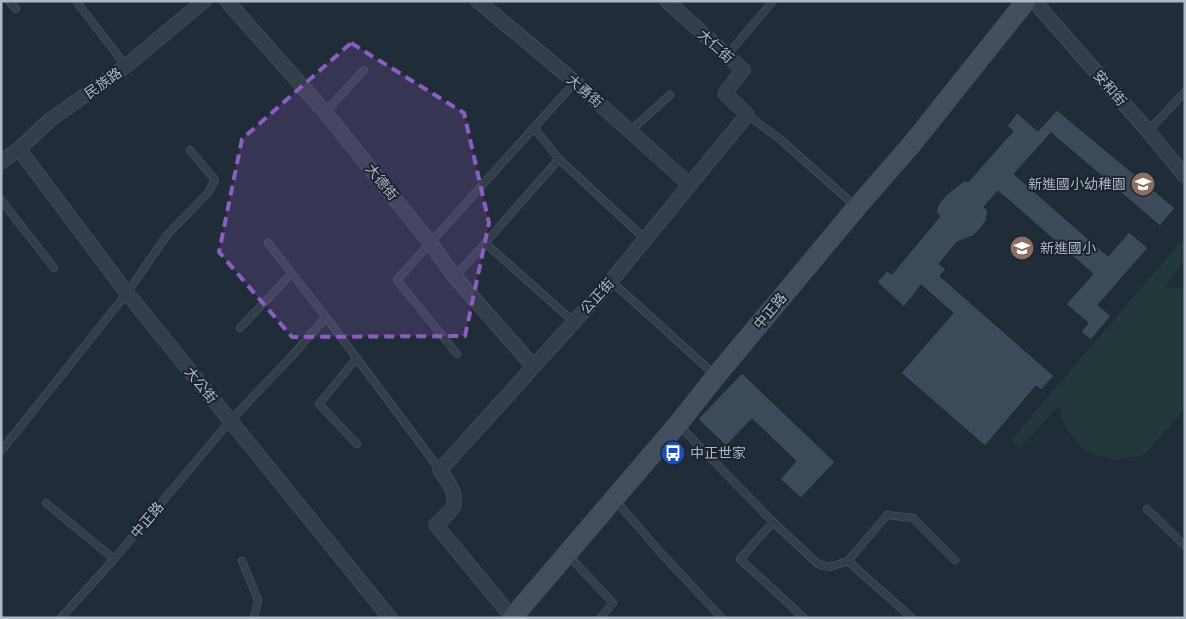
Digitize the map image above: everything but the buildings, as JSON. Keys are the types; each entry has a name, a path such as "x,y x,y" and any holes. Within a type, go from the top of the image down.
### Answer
{"street":[{"name":"民族路","path":"1,162 19,149 50,120 126,66 204,1"},
{"name":"大德街","path":"228,1 325,112 432,244 455,277 533,366"},
{"name":"大勇街","path":"478,1 575,82 690,185"},
{"name":"大仁街","path":"667,1 743,70 725,93 747,115"},
{"name":"中正路","path":"512,617 678,424 856,207 912,144 1026,1"},
{"name":"安和街","path":"1034,1 1185,176"},
{"name":"公正街","path":"440,470 611,281 747,115"},
{"name":"大公街","path":"19,149 127,293 390,618"},
{"path":"440,470 452,489 453,498 452,508 436,525 512,617"}],"lane":[{"path":"9,1 16,9"},
{"path":"76,1 126,66"},
{"path":"727,55 773,1"},
{"path":"325,112 364,70"},
{"path":"457,354 398,280 575,82"},
{"path":"1148,131 1185,92"},
{"path":"630,131 670,94"},
{"path":"747,115 780,139 856,207"},
{"path":"534,128 559,159 645,239"},
{"path":"1,451 127,293 167,235 208,193 215,180 190,150"},
{"path":"455,277 559,159"},
{"path":"1,200 54,268"},
{"path":"485,243 574,322"},
{"path":"268,244 326,317 440,470"},
{"path":"240,328 291,274"},
{"path":"611,281 716,376"},
{"name":"中正路","path":"61,618 114,559 230,421 326,317"},
{"path":"356,359 319,404 358,444"},
{"path":"678,424 773,522 818,564 830,566 848,561 887,515 913,518 955,560"},
{"path":"614,498 661,553 722,618"},
{"path":"46,503 114,559"},
{"path":"1147,509 1185,546"},
{"path":"773,522 740,559 800,616"},
{"path":"567,554 613,603 600,618"},
{"path":"242,561 258,600 254,618"},
{"path":"848,561 912,618"}],"highlighted area":[{"path":"351,43 464,113 489,223 465,336 292,337 219,252 242,139"}],"green space":[{"path":"1184,238 1185,261 1164,287 1185,289 1185,408 1145,455 1116,460 1082,449 1063,421 1059,405 1020,448 1011,440"}],"place":[{"name":"新進國小幼稚園","path":"1143,184"},
{"name":"新進國小","path":"1022,248"},
{"name":"中正世家","path":"673,453"}]}
